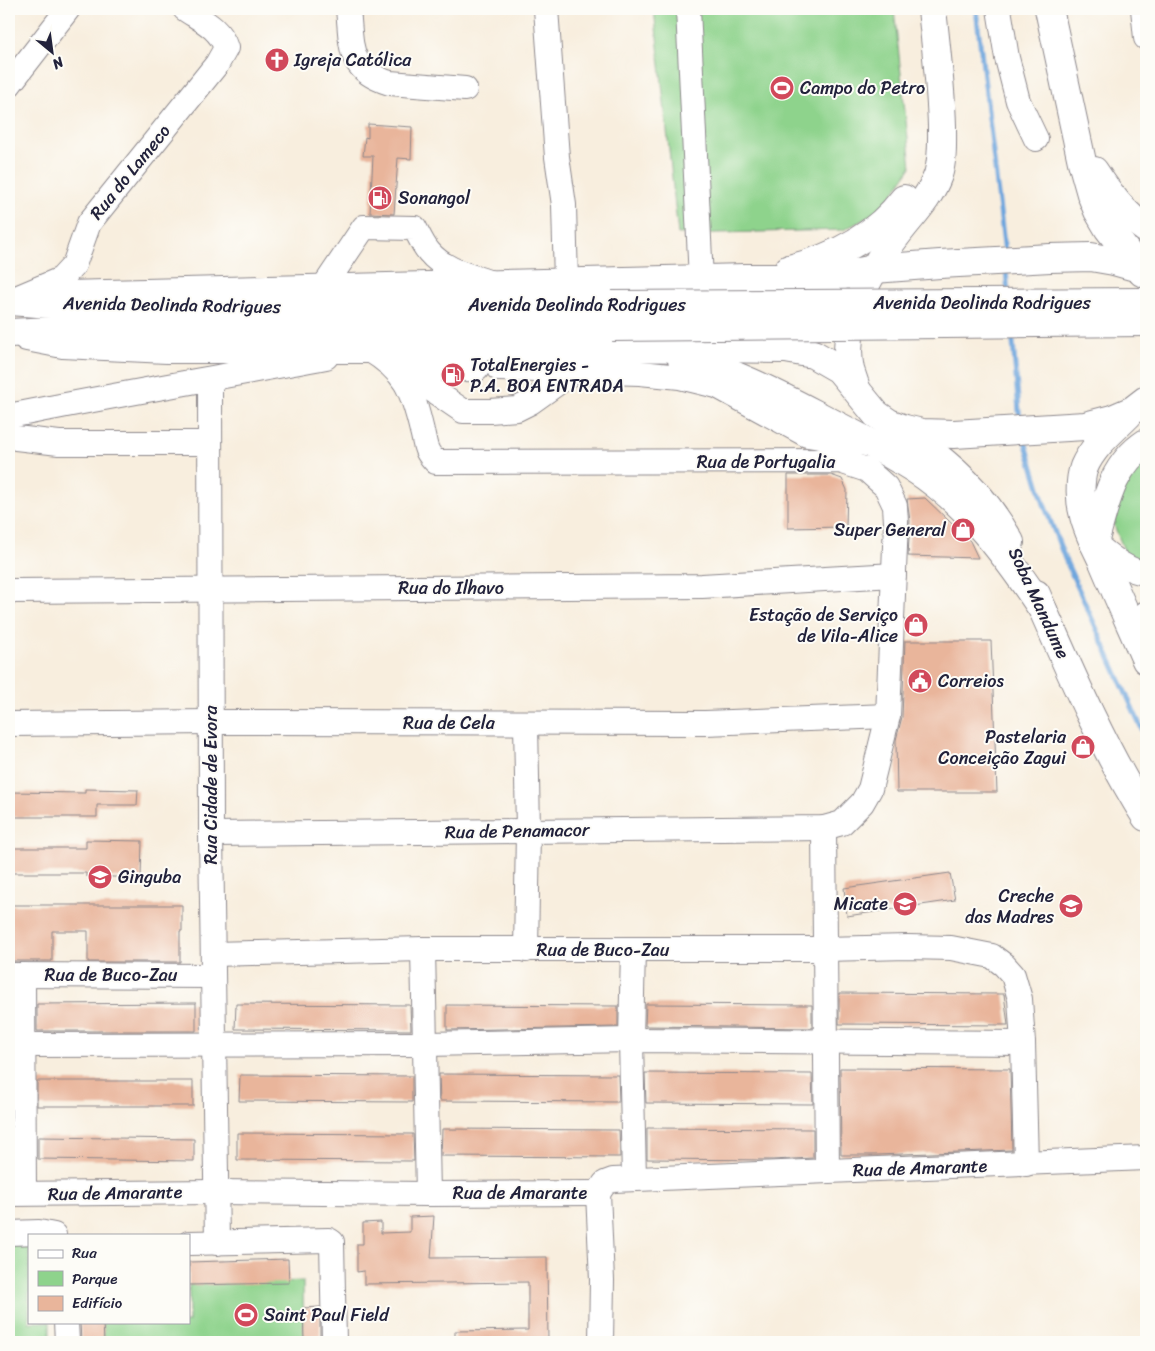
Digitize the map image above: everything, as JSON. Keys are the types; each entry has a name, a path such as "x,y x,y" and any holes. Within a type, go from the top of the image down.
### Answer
{"main road":[{"path":"856,389 850,370 848,353 855,313 865,284 885,250 931,191 938,174 942,142 939,82 932,9"},
{"path":"1049,9 1082,162 1098,211 1108,228 1144,272"},
{"path":"746,278 792,269 831,255 858,241 880,226 895,211 909,192 927,150 939,82"},
{"path":"1068,94 1093,170 1110,196 1125,212 1146,229"},
{"path":"9,301 73,294 808,278 940,264 1050,258 1091,257 1114,261 1144,272"},
{"name":"Avenida Deolinda Rodrigues","path":"9,301 94,307 611,327 1146,302"},
{"name":"Avenida Deolinda Rodrigues","path":"9,333 76,330 228,332 482,327 1146,322"},
{"path":"9,333 63,344 158,349 368,349 496,346 611,327 679,356 714,366 747,379 874,445 914,469 968,514 1010,561 1043,610"},
{"name":"Soba Mandume","path":"611,327 813,354 840,369 876,414 909,439 929,450 971,486 987,504 1002,526 1022,563 1098,729 1129,789 1146,817"},
{"path":"889,423 922,433 954,434 1063,428 1099,423 1142,402"},
{"path":"1142,402 1094,449 1084,469 1082,504 1084,518 1094,543 1146,660"},
{"path":"1094,543 1109,489 1117,473 1127,459 1146,443"}],"street":[{"path":"9,85 68,9"},
{"name":"Rua do Lameco","path":"9,301 61,279 74,265 89,222 217,64 226,48 223,39 218,32 185,9"},
{"path":"348,9 352,53 356,62 369,73 381,81 390,83 465,88"},
{"path":"546,9 557,156 564,205 566,282"},
{"path":"688,9 702,280"},
{"path":"998,9 1007,58 1018,101 1036,139"},
{"path":"1143,9 1146,38"},
{"path":"323,288 364,227 415,228 429,252 450,269 498,284"},
{"path":"9,416 368,349"},
{"name":"Rua de Portugalia","path":"368,349 400,370 417,406 428,453 436,462 840,461 867,470 886,487 895,506 896,522 888,716 870,789 862,803 842,823 824,828"},
{"path":"400,370 488,369 640,373 680,378 717,386 807,435 874,445"},
{"path":"400,370 463,411 517,409 531,402 573,372"},
{"name":"Rua Cidade de Evora","path":"210,379 211,834 217,1243"},
{"path":"9,436 59,442 210,442"},
{"path":"1094,543 1118,561 1142,573 1146,573"},
{"name":"Rua do Ilhavo","path":"9,591 702,586 894,576"},
{"path":"1146,613 1144,618 1146,632"},
{"name":"Rua de Cela","path":"9,724 211,722 705,723 888,716"},
{"path":"526,723 528,831 526,950"},
{"path":"824,828 827,1171"},
{"name":"Rua de Penamacor","path":"211,834 824,828"},
{"name":"Rua de Buco-Zau","path":"16,975 213,965 423,949 952,948 992,956 1004,964 1013,975 1020,999 1023,1043"},
{"path":"423,949 428,1194"},
{"path":"634,949 631,1040 634,1179"},
{"path":"16,975 16,1193"},
{"path":"16,1044 426,1044 631,1040 1023,1043 1026,1164"},
{"name":"Rua de Amarante","path":"16,1193 598,1193 605,1183 613,1180 1146,1158"},
{"path":"598,1193 602,1280 601,1342"},
{"path":"9,1233 39,1232 49,1234"},
{"path":"190,1243 331,1241 334,1342"},
{"path":"66,1324 67,1342"}],"green space":[{"name":"Campo do Petro","path":"654,9 894,9 911,167 881,211 843,230 678,234"},
{"path":"1146,460 1146,563 1125,553 1114,525 1117,502 1129,474"},
{"path":"28,1242 28,1324 50,1324 50,1342 9,1342 9,1243"},
{"name":"Saint Paul Field","path":"303,1281 304,1342 104,1342 103,1324 190,1324 190,1285"}],"building":[{"path":"368,124 412,127 411,159 398,158 394,214 370,213 373,156 363,156 365,137 368,138"},
{"path":"788,475 831,475 842,479 847,490 846,527 788,528"},
{"path":"925,498 970,541 978,558 908,556 910,521 907,499"},
{"path":"905,641 991,641 997,792 897,792 896,740 902,717"},
{"path":"85,789 138,790 137,805 97,805 97,817 9,817 9,792 85,793"},
{"path":"86,840 142,841 141,878 86,876 86,873 9,873 9,848 86,848"},
{"path":"950,873 955,900 847,916 844,888"},
{"path":"9,905 182,905 180,962 88,962 88,931 52,931 52,961 9,961"},
{"path":"839,993 1004,994 1008,1025 839,1024"},
{"path":"196,1003 196,1031 37,1031 37,1004"},
{"path":"236,1004 410,1005 411,1030 235,1029"},
{"path":"646,1004 812,1005 812,1028 645,1026"},
{"path":"447,1005 618,1006 618,1027 447,1030"},
{"path":"840,1068 1010,1069 1012,1150 841,1155"},
{"path":"645,1073 812,1074 813,1104 646,1103"},
{"path":"439,1074 618,1075 619,1102 440,1101"},
{"path":"240,1075 412,1076 412,1102 239,1101"},
{"path":"37,1081 193,1081 193,1106 37,1106"},
{"path":"647,1128 813,1129 813,1158 772,1160 647,1159"},
{"path":"442,1129 619,1130 620,1157 441,1156"},
{"path":"237,1133 413,1134 414,1161 237,1160"},
{"path":"38,1137 194,1139 194,1161 38,1159"},
{"path":"434,1216 431,1258 547,1257 548,1342 455,1342 455,1331 528,1330 528,1282 364,1284 364,1271 357,1272 357,1244 363,1244 363,1223 381,1222 381,1233 410,1232 410,1217"},
{"path":"288,1259 289,1283 190,1285 190,1262"},
{"path":"320,1307 320,1342 304,1342 303,1308"},
{"path":"80,1324 103,1324 104,1342 81,1342"}],"waterway":[{"path":"976,9 1005,253"},
{"path":"1006,269 1008,295"},
{"path":"1012,331 1020,422"},
{"path":"1024,438 1044,504 1065,559 1146,738"}],"place":[{"name":"Igreja Católica","path":"277,60"},
{"name":"Campo do Petro","path":"782,88"},
{"name":"Sonangol","path":"380,198"},
{"name":"TotalEnergies - P.A. BOA ENTRADA","path":"453,375"},
{"name":"Super General","path":"963,530"},
{"name":"Estação de Serviço de Vila-Alice","path":"916,625"},
{"name":"Correios","path":"920,681"},
{"name":"Pastelaria Conceição Zagui","path":"1083,747"},
{"name":"Ginguba","path":"100,877"},
{"name":"Micate","path":"905,904"},
{"name":"Creche das Madres","path":"1071,906"},
{"name":"Saint Paul Field","path":"246,1315"}]}
